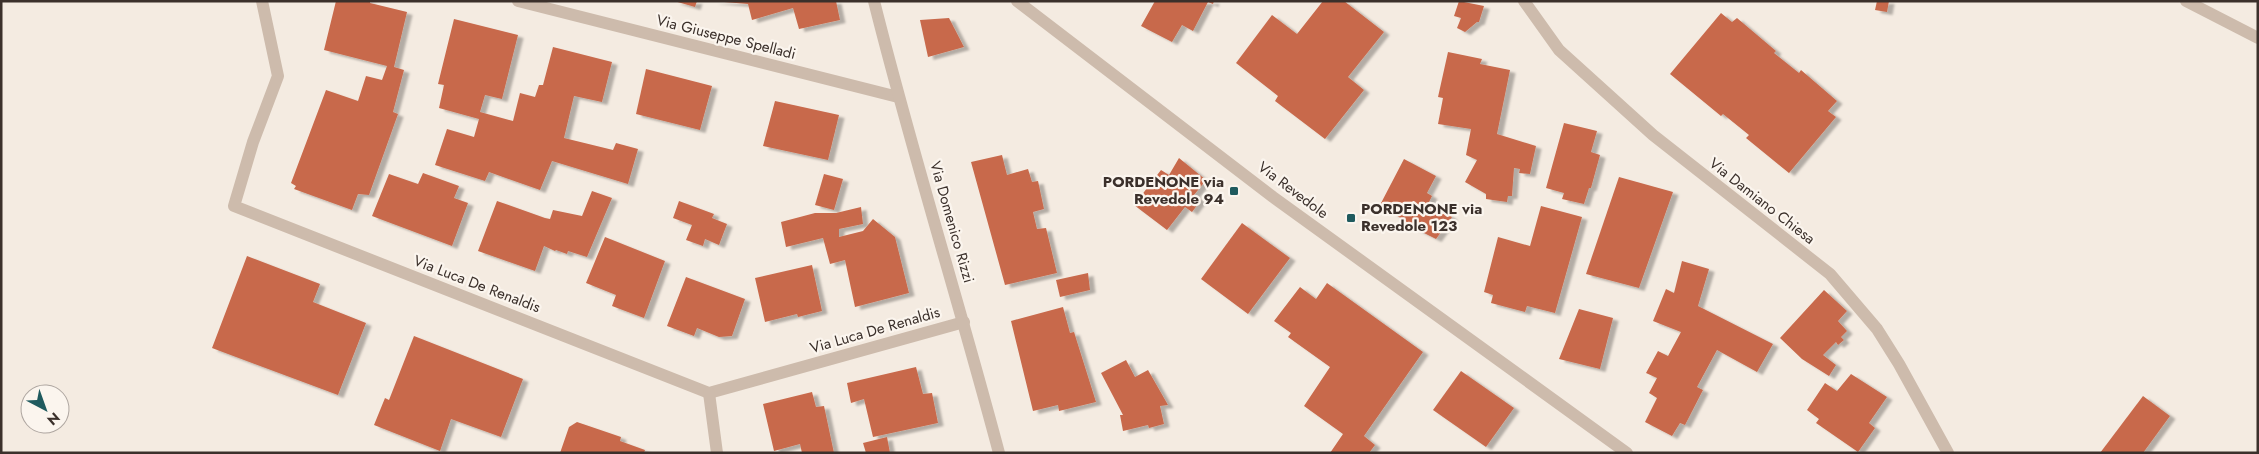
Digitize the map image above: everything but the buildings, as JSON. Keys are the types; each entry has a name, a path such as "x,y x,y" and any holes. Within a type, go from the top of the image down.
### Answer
{"street":[{"name":"Via Luca De Renaldis","path":"262,1 278,76 253,142 234,206 709,393 964,322"},
{"name":"Via Giuseppe Spelladi","path":"518,1 898,97"},
{"name":"Via Domenico Rizzi","path":"874,1 898,97 964,322 999,453"},
{"name":"Via Revedole","path":"1017,1 1274,197 1627,453"},
{"name":"Via Damiano Chiesa","path":"1524,1 1559,50 1653,135 1830,274 1877,329 1899,364 1948,453"},
{"path":"2186,1 2258,38"},
{"path":"709,393 717,453"}],"place":[{"name":"PORDENONE via Revedole 94","path":"1234,191"},
{"name":"PORDENONE via Revedole 123","path":"1351,218"}]}
